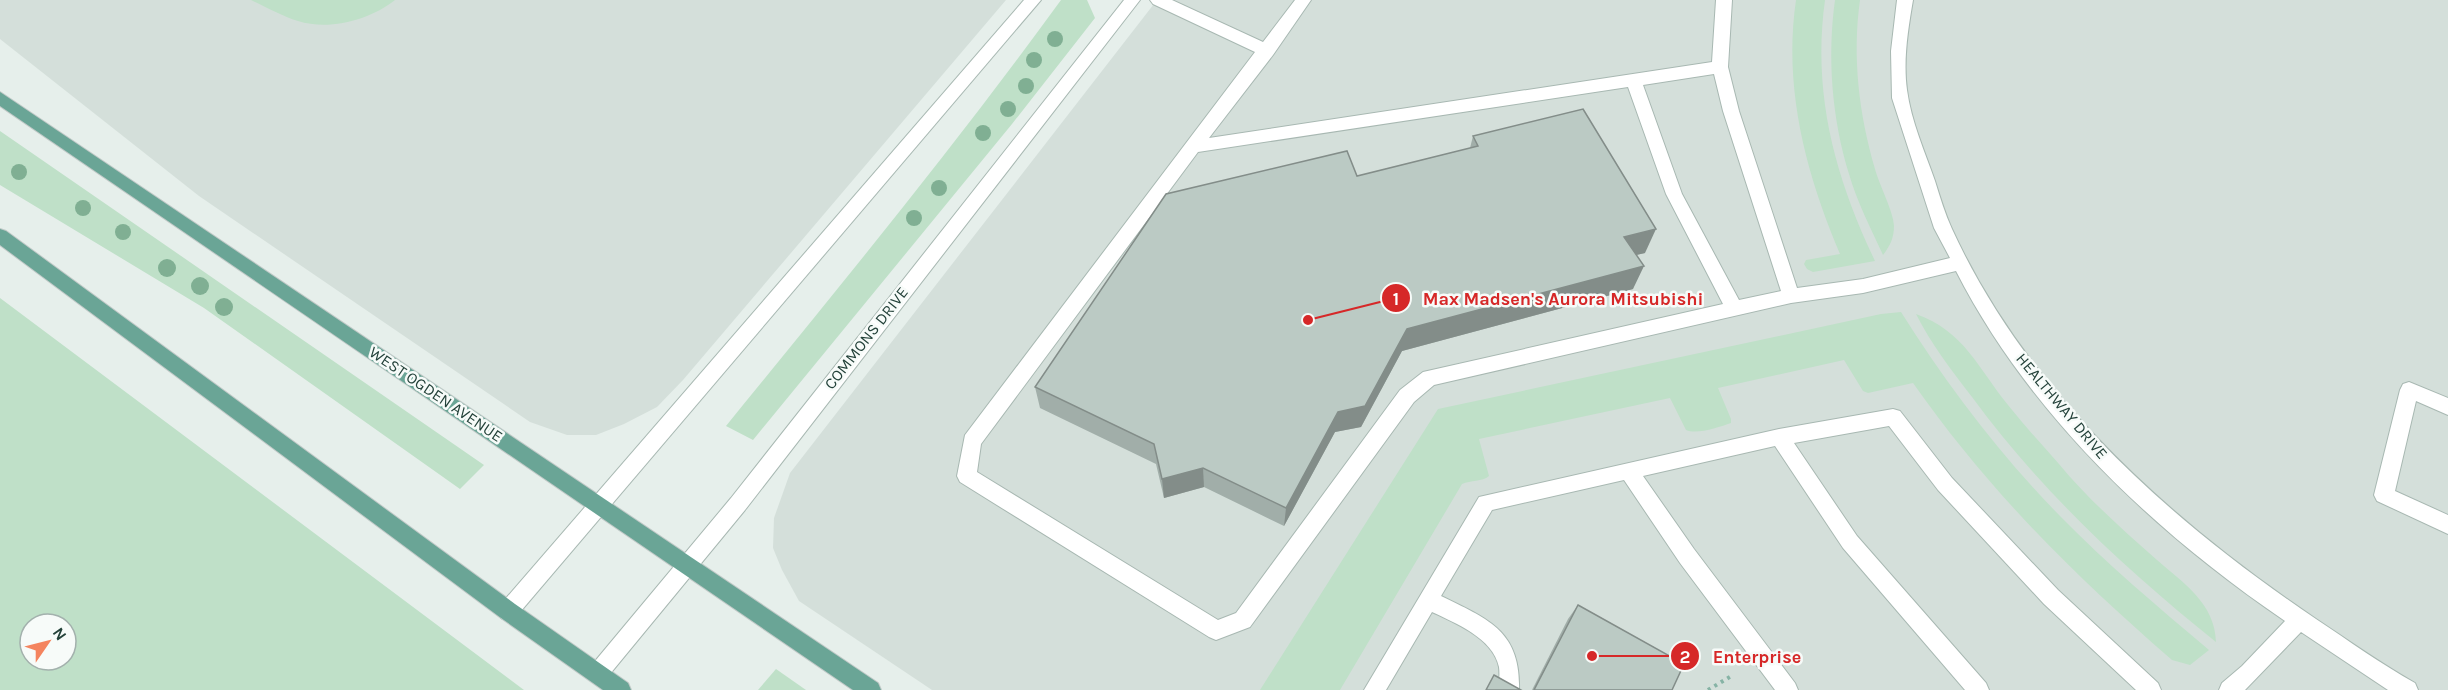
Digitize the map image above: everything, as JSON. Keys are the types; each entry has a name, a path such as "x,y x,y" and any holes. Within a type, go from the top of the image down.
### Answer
{"main road":[{"name":"WEST OGDEN AVENUE","path":"0,98 871,690"},
{"path":"0,236 508,611 621,690"}],"street":[{"path":"508,611 601,506 1033,0"},
{"name":"COMMONS DRIVE","path":"598,674 738,504 1132,0"},
{"path":"1158,0 1267,51"},
{"path":"1303,0 1267,51 972,441 966,476 1216,630 1243,620 1407,396 1429,378 1791,296 1863,286 1960,263"},
{"path":"1724,0 1720,67 1731,111 1791,296"},
{"name":"HEALTHWAY DRIVE","path":"1905,0 1898,83 1922,176 1942,227 1960,263 1995,323 2038,382 2077,429 2133,487 2176,526 2240,579 2408,690"},
{"path":"1195,146 1720,67"},
{"path":"1633,81 1674,194 1735,309"},
{"path":"2448,407 2409,390 2384,495 2448,525"},
{"path":"1374,690 1486,503 1779,437 1893,417 1953,493 2051,597 2151,690"},
{"path":"1779,437 1850,542 1979,690"},
{"path":"1628,470 1687,556 1788,690"},
{"path":"1428,600 1478,626 1499,642 1509,667 1509,690"},
{"path":"2229,690 2249,673 2299,620"}],"path":[{"path":"1708,690 1735,673"}],"shaded area":[{"path":"0,0 1006,0 683,380 657,407 596,435 567,435 530,422 199,196 0,39"},
{"path":"1157,0 2448,0 2448,690 932,690 799,601 773,548 774,518 790,473"}],"green space":[{"path":"251,0 395,0 361,18 323,25 292,19"},
{"path":"1061,0 1087,0 1095,18 1012,124 753,440 726,426 938,162"},
{"path":"1796,0 1825,0 1822,69 1830,134 1848,198 1875,261 1813,272 1804,264 1806,260 1840,254 1817,193 1800,130 1793,66"},
{"path":"1835,0 1860,0 1857,64 1861,106 1869,148 1894,226 1891,242 1883,255 1856,195 1839,132 1831,66"},
{"path":"0,131 484,465 460,489 204,308 0,185"},
{"path":"0,298 524,690 0,690"},
{"path":"1901,312 1975,418 2016,469 2114,568 2209,650 2190,665 2172,660 2100,596 2034,530 1972,460 1913,383 1868,393 1863,391 1844,360 1718,388 1731,423 1708,430 1696,432 1686,430 1670,398 1479,439 1489,476 1462,484 1340,690 1260,690 1438,409 1881,314"},
{"path":"1916,314 1933,321 1946,330 1969,352 2014,412 2082,490 2196,595 2210,616 2216,642 2117,557 2026,465 1964,387 1935,347"},
{"path":"776,669 806,690 758,690"}],"building":[{"path":"1583,109 1656,229 1624,237 1644,266 1407,329 1365,406 1338,412 1286,508 1203,468 1162,479 1154,444 1035,387 1166,194 1347,151 1357,176 1478,146 1473,136"},
{"path":"1578,605 1684,664 1672,690 1534,690"},
{"path":"1494,675 1521,690 1486,690"}],"place":[{"name":"Max Madsen's Aurora Mitsubishi","path":"1308,320"},
{"name":"Enterprise","path":"1592,656"}]}
